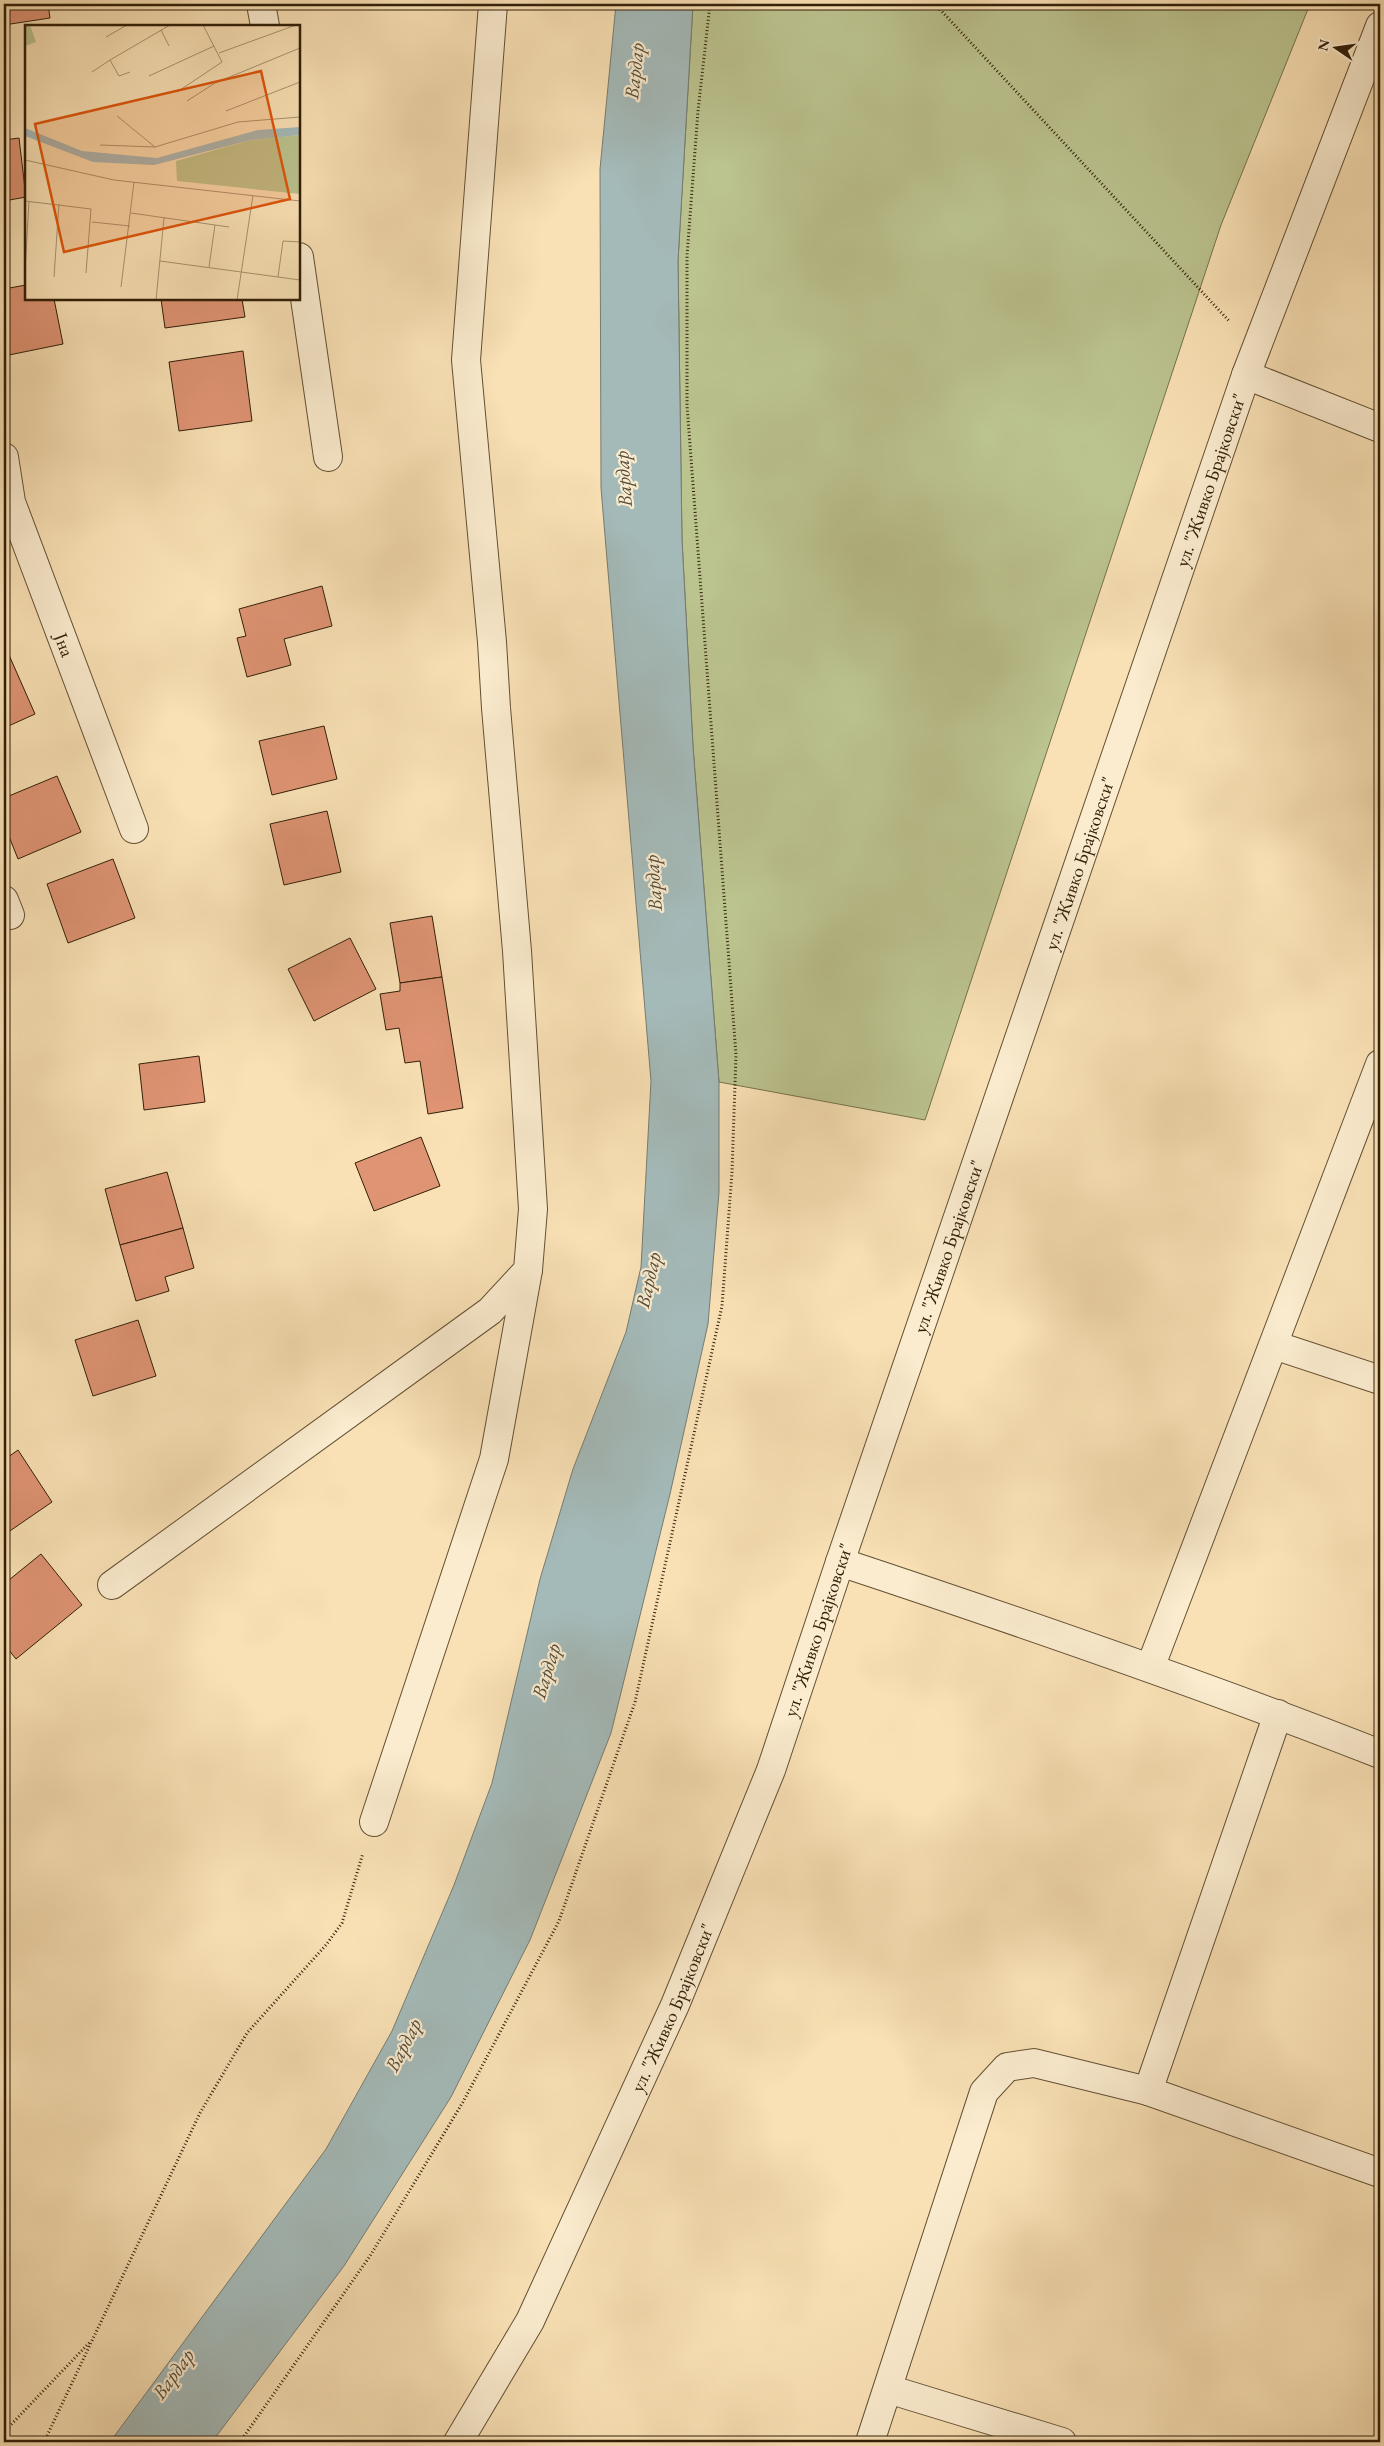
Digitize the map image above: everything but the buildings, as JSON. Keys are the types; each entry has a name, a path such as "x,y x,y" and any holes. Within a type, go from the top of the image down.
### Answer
{"street":[{"path":"261,4 265,25"},
{"path":"374,1822 494,1459 528,1270 533,1208 517,951 492,642 466,360 493,4"},
{"name":"ул. \"Живко Брајковски\"","path":"458,2442 530,2321 675,2005 771,1770 840,1562 1246,375 1380,26"},
{"path":"300,264 328,457"},
{"path":"1246,375 1380,428"},
{"name":"Јна","path":"4,457 11,502 134,829"},
{"path":"1150,1668 1380,1064"},
{"path":"112,1585 490,1311 528,1270"},
{"path":"1274,1345 1380,1380"},
{"path":"840,1562 1150,1668 1278,1714 1380,1754"},
{"path":"1148,2091 1278,1714"},
{"path":"870,2442 984,2092 1006,2067 1034,2064 1148,2091 1380,2173"},
{"path":"888,2389 1062,2442"}],"path":[{"path":"240,2442 374,2248 463,2102 558,1921 635,1702 722,1306 732,1172 736,1055 687,395 687,256 698,111 710,4"},
{"path":"935,4 1256,349"},
{"path":"44,2442 200,2113 247,2033 326,1945 342,1923 352,1885 374,1822"},
{"path":"4,2432 92,2340"}],"green space":[{"path":"693,4 1310,4 1221,225 925,1120 719,1082 693,747 682,540 678,261"}],"water":[{"name":"Вардар","path":"616,4 693,4 678,261 682,540 693,747 719,1082 719,1192 708,1324 670,1494 611,1733 530,1940 451,2097 344,2266 212,2442 110,2442 326,2149 392,2031 454,1885 492,1783 540,1579 573,1469 626,1332 641,1267 651,1081 601,488 600,169"}]}
